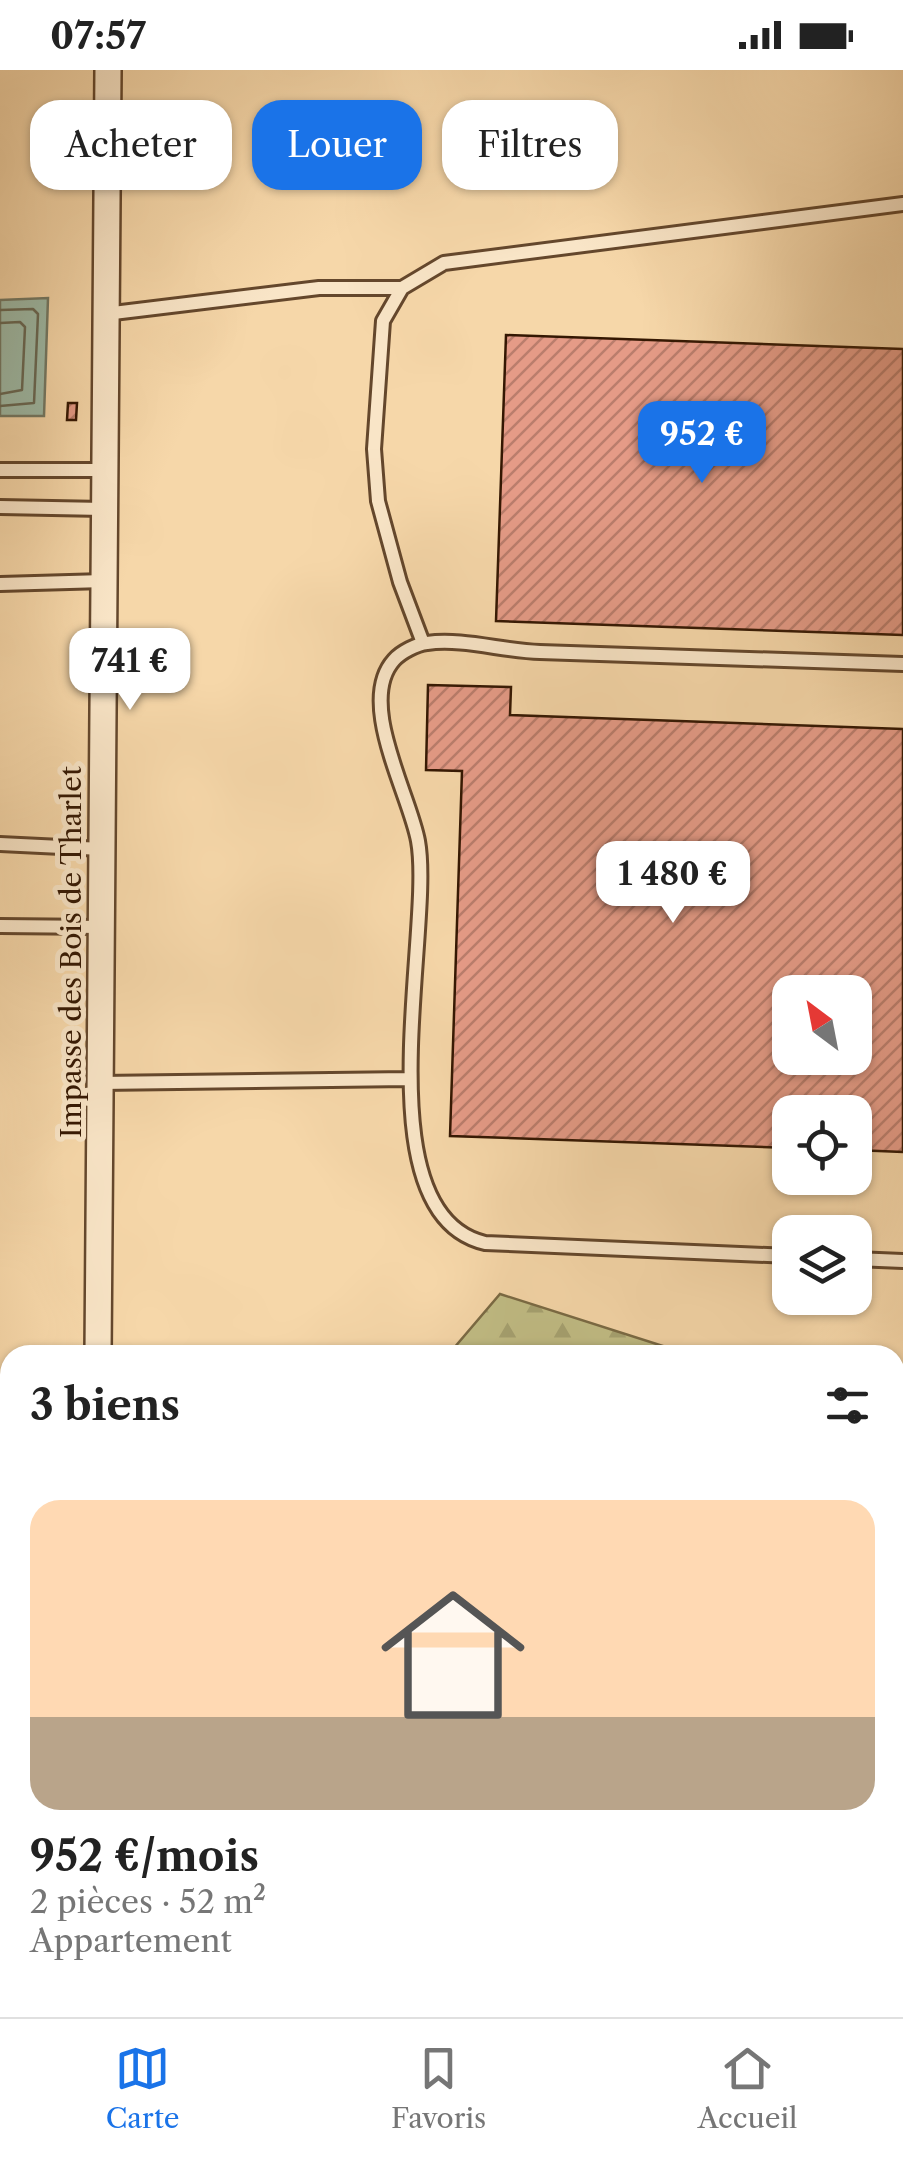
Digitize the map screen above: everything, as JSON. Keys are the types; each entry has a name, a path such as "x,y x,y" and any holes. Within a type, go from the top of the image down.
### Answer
{"street":[{"name":"Impasse des Bois de Tharlet","path":"98,1345 108,70"}],"lane":[{"path":"423,643 400,582 378,500 374,450 382,321 402,288 444,263 903,204"},
{"path":"105,314 319,288 402,288"},
{"path":"0,470 104,470"},
{"path":"0,507 104,509"},
{"path":"0,584 104,581"},
{"path":"772,1255 472,1240 444,1214 424,1175 408,1078 419,844 393,766 380,706 384,677 394,660 423,643 508,651 903,664"},
{"path":"0,844 102,849"},
{"path":"0,926 102,926"},
{"path":"100,1083 408,1078"},
{"path":"872,1259 903,1260"}],"green space":[{"path":"500,1294 660,1345 457,1345"}],"water":[{"path":"48,298 44,416 0,416 0,300"}],"building":[{"path":"506,335 903,349 903,635 496,621"},
{"path":"68,403 77,403 76,420 67,420"},
{"path":"428,685 511,687 510,715 903,729 903,1152 872,1151 872,1095 772,1095 772,1147 450,1136 462,771 426,770"}]}
